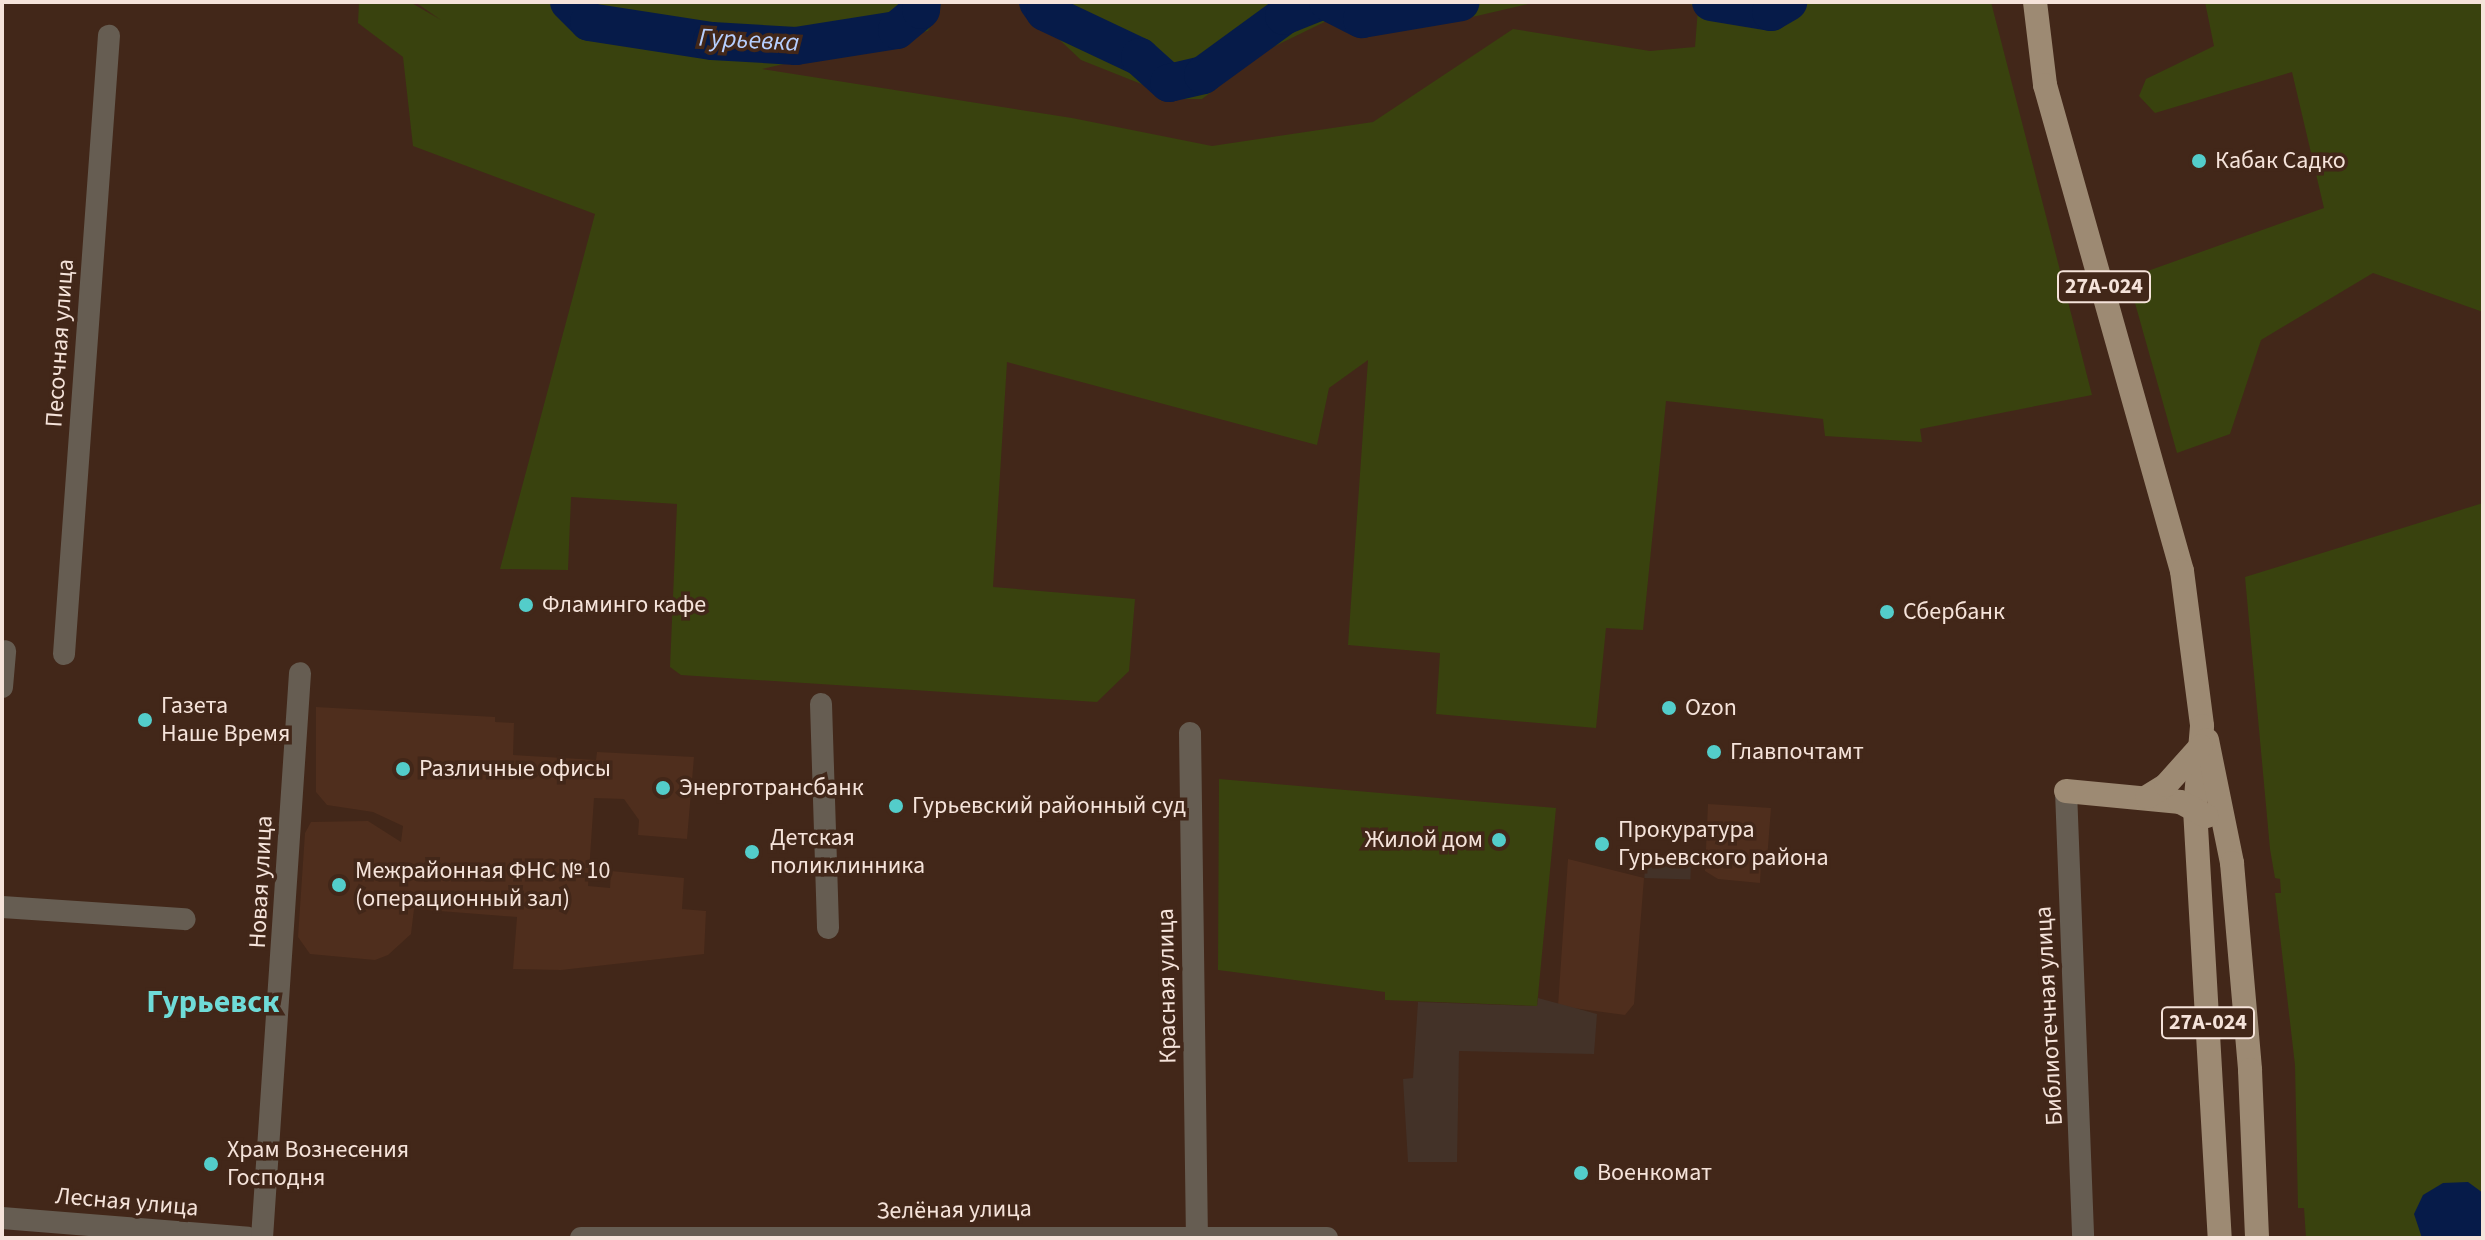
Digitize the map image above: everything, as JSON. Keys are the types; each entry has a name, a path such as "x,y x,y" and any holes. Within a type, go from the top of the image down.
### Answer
{"main road":[{"name":"27А-024","path":"2035,2 2045,85 2160,476 2182,571 2202,736 2215,767 2232,863 2250,1070 2257,1238"},
{"name":"27А-024","path":"2202,736 2190,802 2220,1238"},
{"path":"2147,797 2166,785 2202,736"},
{"path":"2066,791 2190,802 2215,767"},
{"name":"27А-024","path":"2190,802 2211,819 2232,863"}],"street":[{"name":"Песочная улица","path":"64,654 109,36"},
{"path":"2,687 5,651"},
{"name":"Новая улица","path":"262,1238 300,673"},
{"path":"821,704 828,928"},
{"name":"Красная улица","path":"1190,733 1197,1237"},
{"name":"Библиотечная улица","path":"2066,791 2083,1238"},
{"path":"2,907 185,919"},
{"name":"Лесная улица","path":"2,1218 248,1238"},
{"name":"Зелёная улица","path":"581,1238 1327,1238"}],"shaded area":[{"path":"316,707 495,717 495,722 514,723 513,755 596,760 597,752 694,757 687,839 638,835 639,820 624,799 594,798 588,886 610,888 611,871 684,878 682,909 706,911 704,954 561,970 513,969 517,917 414,909 411,934 388,955 375,960 310,954 298,937 305,833 311,822 368,821 401,842 403,826 373,812 327,805 316,792"},
{"path":"1708,804 1771,808 1767,860 1761,864 1760,883 1718,879 1705,871"},
{"path":"1568,859 1644,878 1634,1004 1625,1015 1558,1006"},
{"path":"1645,861 1691,863 1690,880 1644,878"},
{"path":"1538,998 1597,1014 1594,1054 1459,1051 1457,1162 1408,1162 1403,1079 1413,1078 1418,1002 1537,1006"}],"green space":[{"path":"359,2 410,2 441,20 415,2 942,2 928,31 762,69 1072,118 1212,146 1373,122 1513,29 1650,51 1695,47 1698,8 1686,2 1991,2 2092,395 1920,429 1922,442 1825,436 1823,419 1666,401 1643,630 1606,628 1596,728 1436,714 1440,653 1348,645 1368,360 1329,388 1317,445 1007,362 993,587 1135,599 1129,671 1097,702 681,675 670,667 677,504 571,497 568,570 500,569 595,214 413,146 403,57 358,23"},
{"path":"1029,2 1537,2 1455,21 1365,25 1343,13 1267,50 1202,99 1179,99 1081,60 1047,28"},
{"path":"2205,2 2483,2 2483,312 2373,273 2261,340 2230,434 2177,453 2128,278 2324,208 2292,72 2155,113 2139,96 2146,79 2214,46"},
{"path":"2483,503 2483,1238 2306,1238 2304,1208 2298,1208 2295,1065 2275,893 2281,893 2280,879 2275,878 2270,849 2245,577"},
{"path":"1219,779 1556,808 1537,1006 1385,1000 1385,992 1218,970"}],"water":[{"path":"2468,1182 2483,1193 2483,1238 2422,1238 2414,1214 2423,1195 2443,1183"}],"waterway":[{"name":"Гурьевка","path":"569,2 589,22 712,41 796,46 897,30 921,10 922,2"},
{"name":"Гурьевка","path":"1038,2 1045,12 1140,57 1169,83 1203,75 1284,16 1318,2"},
{"name":"Гурьевка","path":"1328,2 1362,19 1461,2"},
{"name":"Гурьевка","path":"1711,2 1771,12 1788,2"}],"place":[{"name":"Кабак Садко","path":"2199,161"},
{"name":"Фламинго кафе","path":"526,605"},
{"name":"Сбербанк","path":"1887,612"},
{"name":"Ozon","path":"1669,708"},
{"name":"Газета Наше Время","path":"145,720"},
{"name":"Главпочтамт","path":"1714,752"},
{"name":"Различные офисы","path":"403,769"},
{"name":"Энерготрансбанк","path":"663,788"},
{"name":"Гурьевский районный суд","path":"896,806"},
{"name":"Жилой дом","path":"1499,840"},
{"name":"Прокуратура Гурьевского района","path":"1602,844"},
{"name":"Детская поликлинника","path":"752,852"},
{"name":"Межрайонная ФНС № 10 (операционный зал)","path":"339,885"},
{"name":"Храм Вознесения Господня","path":"211,1164"},
{"name":"Военкомат","path":"1581,1173"}],"district":[{"name":"Гурьевск","path":"213,1002"}]}
